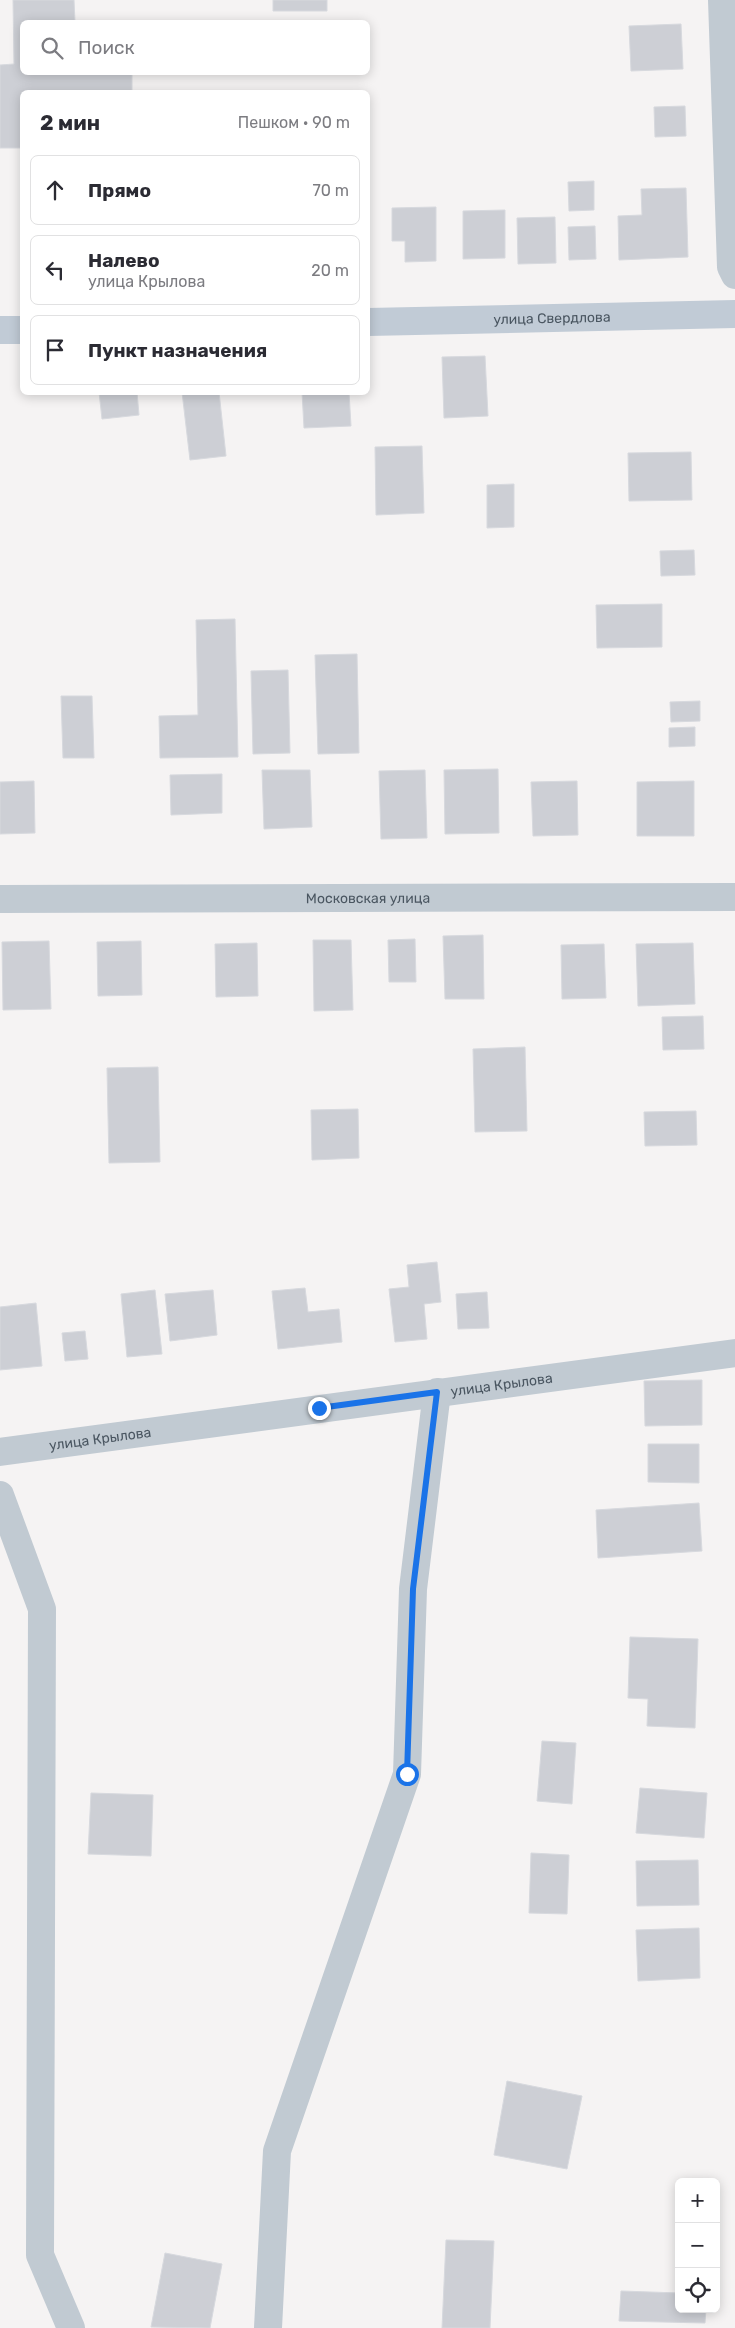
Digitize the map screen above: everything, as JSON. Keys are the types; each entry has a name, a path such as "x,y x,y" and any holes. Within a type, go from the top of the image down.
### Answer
{"main road":[{"name":"улица Свердлова","path":"370,322 735,314"},
{"path":"0,330 20,330"}],"street":[{"path":"722,0 731,267 735,275"},
{"name":"Московская улица","path":"0,899 735,897"},
{"name":"улица Крылова","path":"0,1452 735,1353"},
{"path":"268,2328 277,2151 407,1774 413,1589 437,1392"},
{"path":"0,1496 42,1609 40,2255 71,2328"}],"building":[{"path":"13,0 74,0 75,20 20,20 20,75 132,75 132,90 20,90 20,148 0,148 0,65 14,64"},
{"path":"273,0 327,0 327,11 273,11"},
{"path":"681,24 683,69 631,71 629,26"},
{"path":"685,106 686,136 655,137 654,107"},
{"path":"594,181 594,210 569,211 568,182"},
{"path":"686,188 688,257 619,260 618,216 642,215 641,189"},
{"path":"436,207 436,261 405,262 405,241 392,241 392,208"},
{"path":"505,210 505,258 463,259 463,211"},
{"path":"555,217 556,263 518,264 517,218"},
{"path":"595,226 596,259 569,260 568,227"},
{"path":"485,356 488,416 444,418 442,357"},
{"path":"99,395 137,395 139,415 102,419"},
{"path":"182,395 219,395 226,456 190,460"},
{"path":"302,395 349,395 351,426 304,428"},
{"path":"422,446 424,513 376,515 375,447"},
{"path":"691,452 692,500 629,501 628,453"},
{"path":"514,484 514,527 487,528 487,485"},
{"path":"694,550 695,575 661,576 660,551"},
{"path":"662,604 662,647 597,648 596,605"},
{"path":"235,619 238,757 160,758 159,716 198,715 196,620"},
{"path":"357,654 359,753 318,754 315,655"},
{"path":"288,670 290,753 253,754 251,671"},
{"path":"61,696 92,696 94,758 63,758"},
{"path":"700,701 700,721 671,722 670,702"},
{"path":"695,727 695,746 669,747 669,728"},
{"path":"498,769 499,833 445,834 444,770"},
{"path":"262,770 310,770 312,827 264,829"},
{"path":"425,770 427,838 381,839 379,771"},
{"path":"222,774 222,813 171,815 170,775"},
{"path":"34,781 35,833 0,834 0,782"},
{"path":"577,781 578,835 533,836 531,782"},
{"path":"694,781 694,836 637,836 637,782"},
{"path":"483,935 484,999 445,999 443,936"},
{"path":"415,939 416,982 389,982 388,940"},
{"path":"313,940 351,940 353,1010 314,1011"},
{"path":"49,941 51,1009 3,1010 2,942"},
{"path":"141,941 142,995 98,996 97,942"},
{"path":"257,943 258,996 216,997 215,944"},
{"path":"693,943 695,1004 638,1006 636,944"},
{"path":"604,944 606,998 562,999 561,945"},
{"path":"703,1016 704,1049 663,1050 662,1017"},
{"path":"525,1047 527,1131 475,1132 473,1049"},
{"path":"158,1067 160,1162 109,1163 107,1068"},
{"path":"358,1109 359,1158 312,1160 311,1110"},
{"path":"696,1111 697,1145 645,1146 644,1112"},
{"path":"437,1262 441,1302 424,1304 427,1339 395,1342 389,1289 409,1287 407,1265"},
{"path":"305,1288 308,1312 339,1309 342,1342 278,1349 272,1291"},
{"path":"155,1290 162,1354 127,1357 121,1294"},
{"path":"213,1290 217,1335 170,1341 165,1294"},
{"path":"487,1292 489,1328 458,1329 456,1294"},
{"path":"36,1303 42,1366 0,1370 0,1307"},
{"path":"85,1331 88,1359 65,1361 62,1333"},
{"path":"702,1380 702,1425 645,1426 644,1381"},
{"path":"648,1444 699,1444 699,1483 648,1482"},
{"path":"699,1503 702,1551 598,1558 596,1510"},
{"path":"630,1637 698,1639 695,1728 647,1726 648,1699 628,1698"},
{"path":"542,1741 576,1743 572,1804 537,1801"},
{"path":"640,1788 707,1793 704,1838 636,1833"},
{"path":"91,1793 153,1795 151,1856 88,1854"},
{"path":"531,1853 569,1855 567,1914 529,1913"},
{"path":"698,1860 699,1905 637,1906 636,1861"},
{"path":"699,1928 700,1978 638,1981 636,1930"},
{"path":"507,2081 582,2096 567,2169 494,2155"},
{"path":"446,2240 494,2241 490,2328 442,2328"},
{"path":"165,2253 222,2264 210,2328 151,2327"},
{"path":"621,2291 675,2293 675,2313 706,2313 705,2323 619,2321"}],"route":[{"path":"319,1408 437,1392 413,1589 407,1774"}]}
